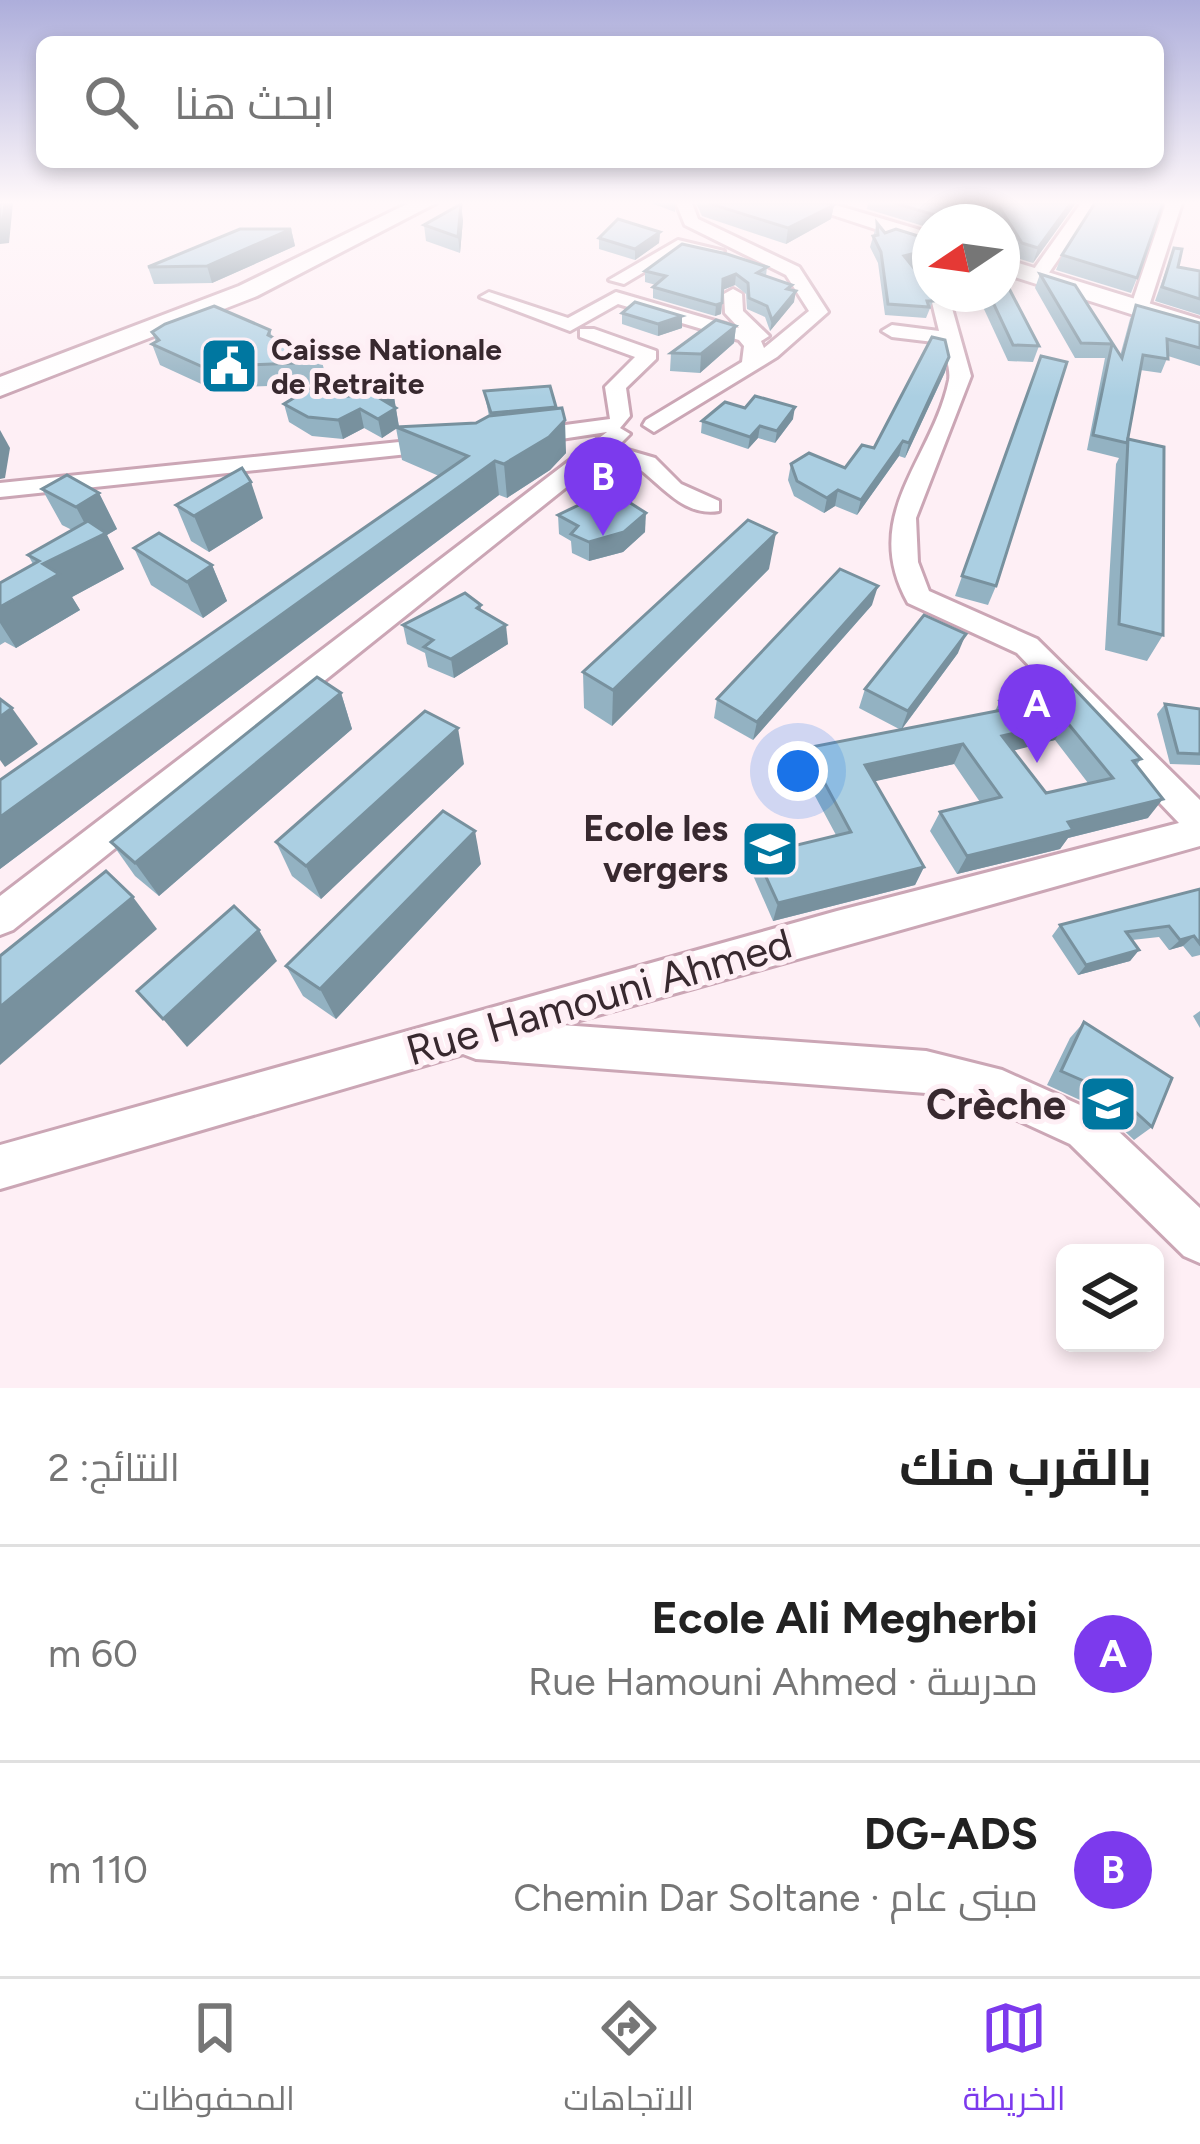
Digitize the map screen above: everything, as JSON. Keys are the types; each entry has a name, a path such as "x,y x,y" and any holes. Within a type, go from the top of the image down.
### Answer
{"main road":[{"path":"0,388 248,291 294,268"},
{"path":"1020,270 1200,328"}],"street":[{"path":"618,280 639,268"},
{"path":"0,918 612,431 639,414 655,425 751,361 776,351 817,319 818,305 786,268"},
{"path":"1038,276 1044,268"},
{"path":"1139,309 1152,268"},
{"path":"734,294 734,313 776,351"},
{"path":"489,297 569,325 616,297 746,335 754,346 751,361"},
{"path":"944,312 961,376 904,518 905,562 917,596 1027,646 1200,822"},
{"path":"892,331 952,338"},
{"path":"587,333 649,355 615,387 612,431"},
{"path":"497,440 612,431 673,489 710,506"},
{"path":"0,490 458,443"},
{"name":"Rue Hamouni Ahmed","path":"0,1167 1200,832"},
{"path":"455,1038 926,1072 1002,1091 1085,1129 1199,1239"}],"building":[{"path":"766,268 757,273 792,285 787,289 796,291 772,320 767,306 749,298 748,283 736,274 723,279 722,303 716,305 653,287 666,276 645,271"},
{"path":"883,268 912,268 912,306 888,304"},
{"path":"1104,268 1141,268 1137,278"},
{"path":"1168,268 1200,271 1200,299 1162,287"},
{"path":"1040,274 1075,285 1122,358 1136,305 1200,323 1200,348 1167,339 1168,359 1143,355 1127,443 1093,435 1112,344 1081,343"},
{"path":"635,302 682,316 658,324 622,313"},
{"path":"214,306 270,330 268,335 322,362 203,367 152,344 159,340 152,332 165,324"},
{"path":"1020,310 1039,346 1013,345 997,312"},
{"path":"716,320 736,326 701,354 671,353"},
{"path":"932,337 945,340 949,357 909,443 903,441 861,500 838,490 827,498 797,481 791,464 809,453 845,468 862,445 874,448"},
{"path":"1041,356 1067,362 996,586 962,576"},
{"path":"349,385 348,396 393,391 381,399 396,408 378,419 360,409 338,420 308,417 284,404 310,388"},
{"path":"550,386 556,407 491,413 484,391"},
{"path":"755,396 795,407 777,431 760,426 750,437 702,421 725,402 745,408"},
{"path":"562,408 565,420 549,437 504,464 495,461 0,817 0,780 468,456 396,427 476,423 489,416"},
{"path":"1128,439 1164,447 1163,635 1119,624"},
{"path":"242,468 251,482 194,516 176,505"},
{"path":"67,475 99,493 76,507 42,489"},
{"path":"610,490 646,513 624,532 589,542 571,534 578,526 558,515"},
{"path":"748,520 776,533 613,690 583,672"},
{"path":"88,521 106,533 43,564 59,574 0,607 0,583 39,561 28,555"},
{"path":"159,533 212,565 187,582 134,548"},
{"path":"840,569 878,586 757,722 717,699"},
{"path":"465,593 481,605 477,608 506,625 451,659 424,647 433,640 403,625"},
{"path":"924,615 966,634 908,711 865,689"},
{"path":"317,677 341,693 135,863 111,842"},
{"path":"1071,685 1141,759 1133,761 1163,799 1068,822 1073,830 967,856 940,812 1001,797 963,744 865,765 924,867 778,903 756,855 851,832 806,748 1007,709 1000,701","holes":["1066,721 1113,778 1046,793 1002,736"]},
{"path":"0,699 12,708 0,717"},
{"path":"1165,704 1200,709 1200,754 1178,753"},
{"path":"425,711 458,728 306,866 276,842"},
{"path":"443,811 475,831 320,989 286,966"},
{"path":"106,871 133,897 0,1007 0,956"},
{"path":"1200,889 1200,944 1194,936 1180,940 1169,926 1126,932 1139,950 1086,965 1060,925"},
{"path":"234,906 259,930 163,1019 137,991"},
{"path":"1084,1022 1172,1078 1152,1127 1118,1096 1061,1071"}],"place":[{"name":"Caisse Nationale de Retraite","path":"229,366"},
{"name":"DG-ADS","path":"603,536"},
{"name":"Ecole Ali Megherbi","path":"1037,763"},
{"name":"Ecole les vergers","path":"770,849"},
{"name":"Crèche","path":"1108,1104"}]}
